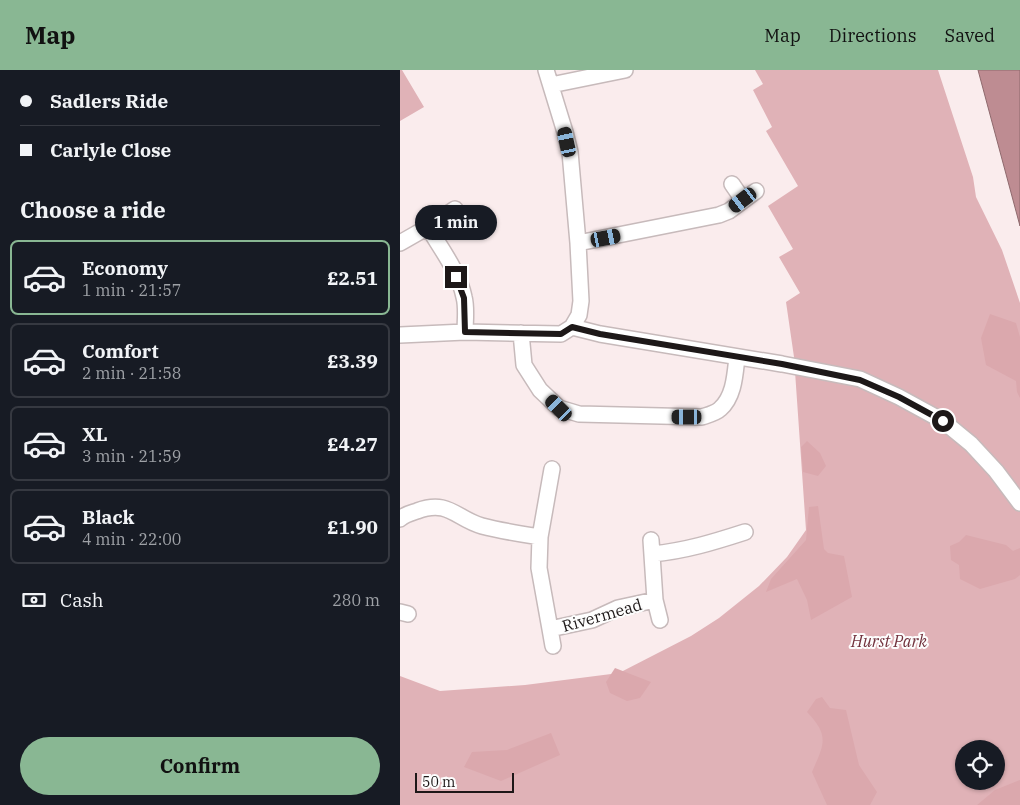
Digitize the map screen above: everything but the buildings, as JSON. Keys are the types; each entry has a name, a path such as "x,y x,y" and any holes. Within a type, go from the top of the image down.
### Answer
{"street":[{"path":"400,335 465,332 561,334 572,327 579,316 581,301 578,243 570,152 546,70"},
{"path":"551,85 625,70"},
{"path":"732,184 743,200"},
{"path":"578,243 719,215 729,211 756,191"},
{"path":"400,243 455,209"},
{"path":"428,227 450,264 462,291 465,308 465,332"},
{"path":"572,327 600,334 782,364 860,380 899,397 943,421 971,444 996,471 1020,503"},
{"path":"521,333 522,359 528,373 540,390 559,408 579,414 702,417 720,410 729,398 735,376 737,357"},
{"name":"Rivermead","path":"552,469 540,537 539,568 550,629 592,620 618,608 656,600"},
{"path":"400,519 404,515 425,508 448,508 480,526 540,537"},
{"name":"Rivermead","path":"660,620 656,600 652,547 678,552 746,532"},
{"path":"550,629 552,646"}],"green space":[{"path":"400,70 402,70 424,107 400,121"},
{"name":"Hurst Park","path":"755,70 938,70 973,177 976,197 1002,250 1020,303 1020,805 400,805 400,676 440,691 525,685 619,673 691,636 719,618 759,586 787,557 806,530 794,357 786,302 800,293 779,257 793,249 768,206 798,186 766,131 772,127 753,90 763,84"}],"shaded area":[{"path":"978,70 1020,70 1020,226"},
{"path":"990,314 1016,323 1020,337 1020,398 1017,392 1016,381 986,365 981,338"},
{"path":"807,441 820,453 826,466 818,476 803,472 801,447"},
{"path":"818,506 824,549 828,553 844,556 852,597 811,620 807,600 797,579 766,592 771,579 806,540 809,507"},
{"path":"966,535 1006,545 1013,551 1020,548 1020,575 1015,579 980,589 960,579 959,565 951,560 950,546 959,542"},
{"path":"615,668 651,682 640,698 627,701 610,693 606,682"},
{"path":"822,697 830,708 846,710 859,765 877,792 870,805 827,805 812,772 820,754 823,741 819,728 807,712 816,699"},
{"path":"551,733 560,755 501,781 464,767 472,752 507,750"},
{"path":"1020,780 1020,805 977,805 995,790 1005,790 1005,786"}],"route":[{"path":"456,277 464,298 465,332 561,334 572,327 600,334 827,372 860,380 899,397 943,421"}]}
